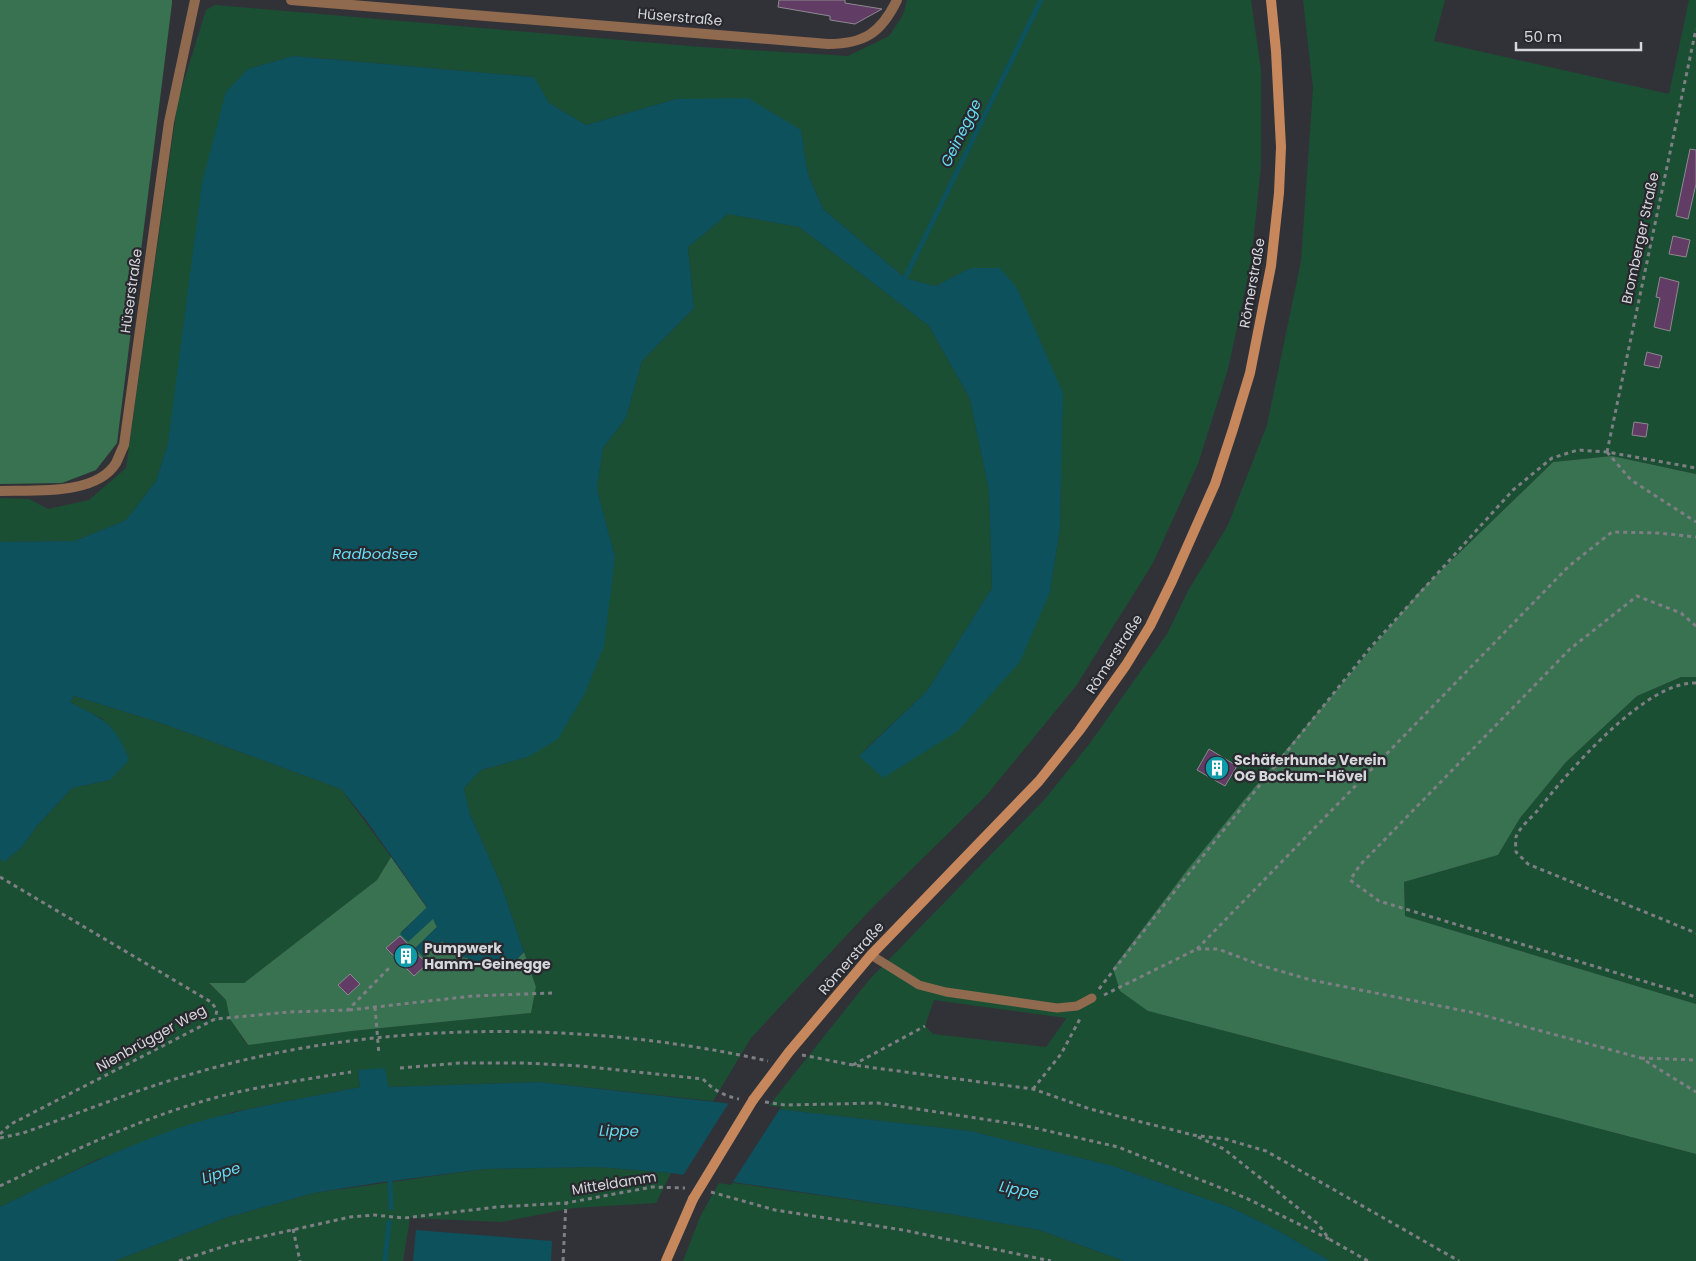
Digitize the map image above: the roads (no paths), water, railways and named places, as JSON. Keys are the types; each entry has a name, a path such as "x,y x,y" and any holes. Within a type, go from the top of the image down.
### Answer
{"main road":[{"name":"Römerstraße","path":"666,1261 694,1199 754,1100 780,1063 871,955 1039,781 1079,731 1150,626 1215,484 1250,373 1271,266 1279,193 1281,147 1276,51 1271,0"}],"street":[{"name":"Hüserstraße","path":"0,491 73,488 97,479 115,464 124,445 169,122 195,0"},
{"name":"Hüserstraße","path":"291,0 847,44 872,34 884,23 897,0"}],"lane":[{"path":"871,955 919,986 946,992 1057,1008 1078,1006 1092,998"}],"water":[{"name":"Radbodsee","path":"293,56 534,77 549,103 586,125 676,99 748,98 801,130 808,174 823,209 905,278 935,286 971,268 1000,268 1017,288 1063,393 1060,528 1050,592 1020,662 958,731 883,778 859,756 927,691 992,588 989,491 970,399 929,326 860,273 799,227 728,214 688,247 694,308 642,361 626,418 603,448 597,489 615,557 604,646 585,693 558,739 528,757 481,770 464,788 470,814 502,887 524,952 515,961 483,962 468,959 442,941 424,957 415,948 437,927 433,919 408,942 400,934 427,907 366,820 341,789 161,723 74,696 70,702 100,718 113,730 119,737 129,760 110,780 72,788 37,826 22,847 4,862 0,859 0,542 75,541 126,520 156,481 168,443 202,183 226,92 248,69"},
{"name":"Lippe","path":"385,1068 388,1087 539,1082 970,1131 1113,1166 1232,1208 1277,1230 1330,1261 1124,1261 1039,1230 951,1214 671,1173 597,1167 484,1169 376,1183 314,1193 225,1218 115,1261 0,1261 0,1207 103,1158 167,1132 238,1112 360,1087 358,1070"},
{"path":"416,1230 552,1241 551,1261 413,1261"}],"waterway":[{"name":"Geinegge","path":"905,278 1041,0"},
{"path":"390,1176 391,1208"},
{"path":"385,1261 389,1222"}],"place":[{"name":"Schäferhunde Verein OG Bockum-Hövel","path":"1217,768"},
{"name":"Pumpwerk Hamm-Geinegge","path":"406,956"}]}
